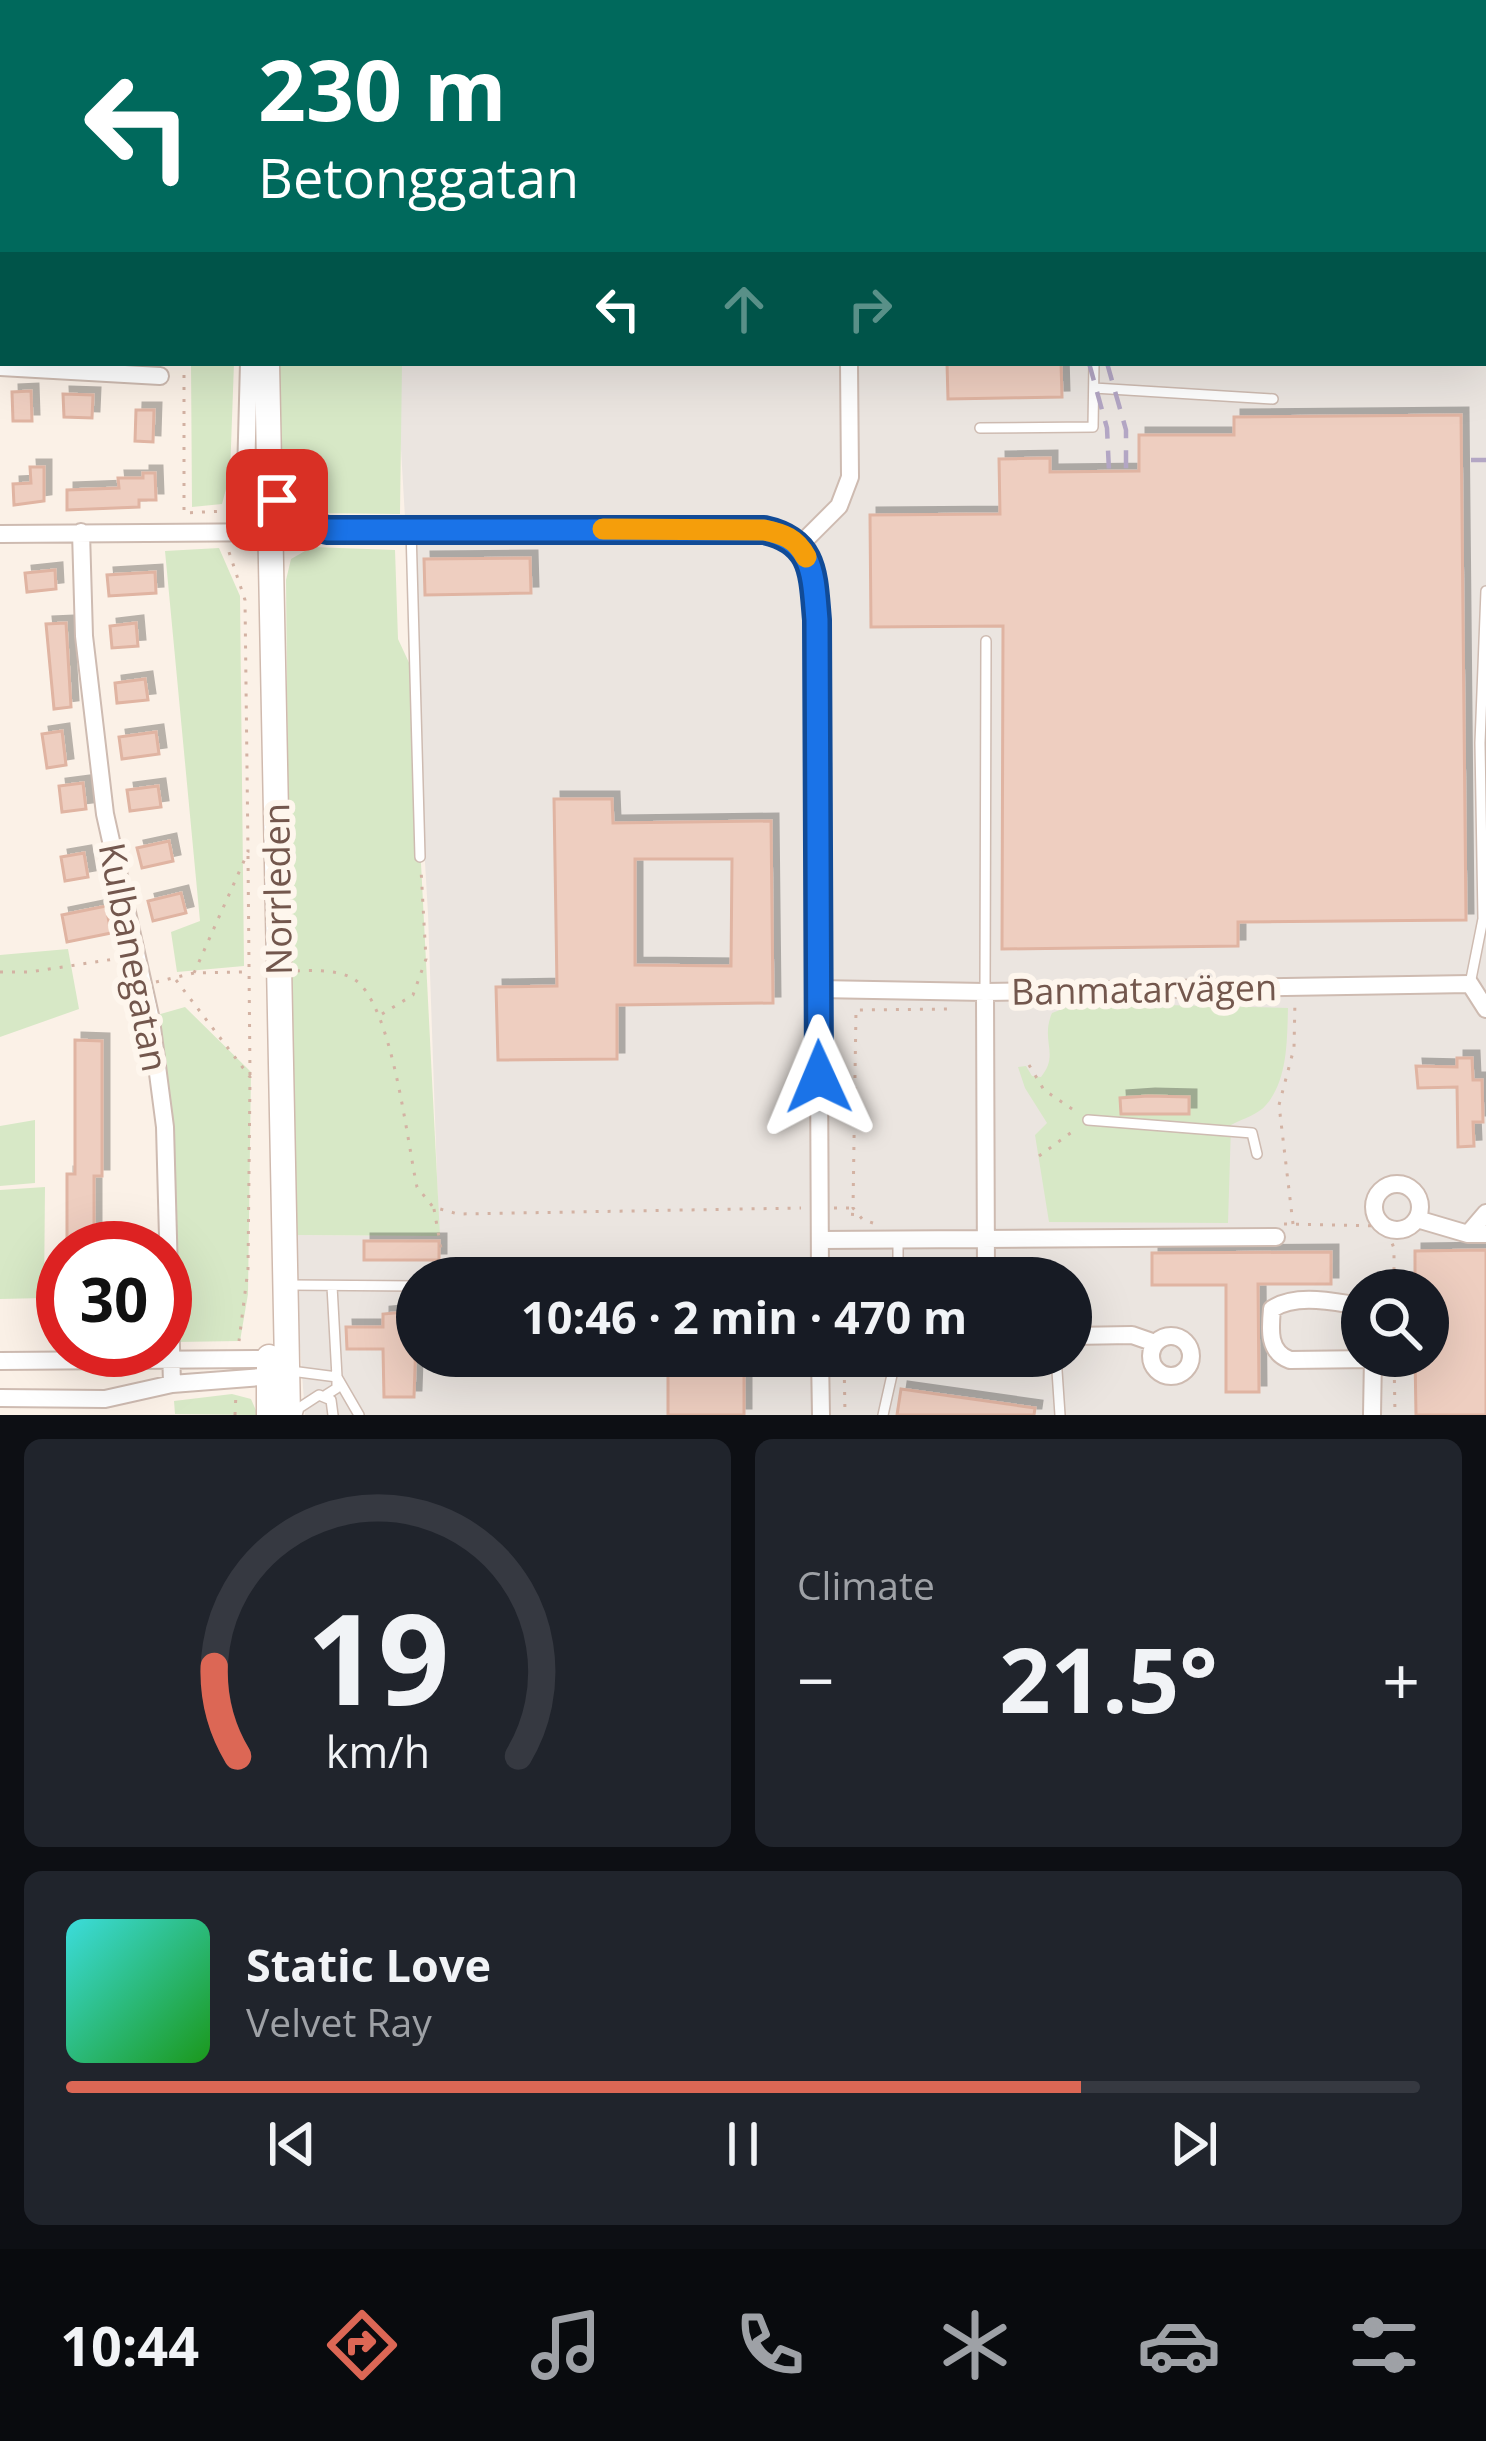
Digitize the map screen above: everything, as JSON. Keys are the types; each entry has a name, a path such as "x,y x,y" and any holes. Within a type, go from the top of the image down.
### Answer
{"main road":[{"name":"Norrleden","path":"252,366 251,531 275,1369 293,1415"},
{"name":"Norrleden","path":"267,366 251,531 270,566 284,1285 269,1415"}],"street":[{"path":"800,545 839,506 850,477 849,366"},
{"path":"0,368 160,376"},
{"path":"267,393 274,425 277,500 299,529"},
{"path":"270,566 280,546 299,529"},
{"path":"0,534 764,530 785,534 800,545 808,562 817,620 820,1257"},
{"name":"Kulbanegatan","path":"81,532 84,636 105,814 152,1020 165,1127 167,1221"},
{"path":"1476,985 1486,1009"},
{"name":"Banmatarvägen","path":"818,989 985,1000 1476,985"},
{"path":"985,1000 986,1257"},
{"path":"1386,1186 1409,1186 1420,1207 1417,1219 1396,1230 1385,1226 1377,1218 1377,1195 1386,1186"},
{"path":"1417,1219 1477,1234 1486,1213"},
{"path":"820,1240 1275,1231"},
{"path":"1341,1303 1281,1303 1272,1309 1273,1347 1280,1356 1341,1359"},
{"path":"1092,1336 1132,1335 1155,1343"},
{"path":"192,1360 238,1359 275,1369"},
{"path":"0,1361 36,1361"},
{"path":"0,1398 105,1399 172,1384 236,1381 275,1369"},
{"name":"Kulbanegatan","path":"172,1377 172,1384"},
{"path":"820,1377 821,1415"},
{"path":"1372,1415 1373,1377"}],"lane":[{"path":"980,428 1093,427 1094,366"},
{"path":"1094,388 1274,399"},
{"path":"411,529 420,856"},
{"path":"1476,985 1483,919 1480,743 1486,591"},
{"path":"985,1000 986,641"},
{"path":"1088,1120 1252,1133 1257,1154"},
{"path":"898,1241 898,1257"},
{"path":"284,1285 396,1286"},
{"path":"293,1415 309,1400 337,1388 332,1286"},
{"path":"275,1369 338,1377"},
{"path":"338,1377 359,1415"},
{"path":"883,1415 892,1377"},
{"path":"1057,1377 1060,1415"},
{"path":"326,1395 332,1400 333,1415"}],"path":[{"path":"184,366 184,513 225,511 228,500"},
{"path":"238,1359 248,1269 250,1077 245,600 228,555 251,531"},
{"path":"194,974 248,852"},
{"path":"380,1015 413,995 426,959 420,856"},
{"path":"0,972 128,957"},
{"path":"295,971 353,978 370,994 380,1015 417,1187 439,1222 442,1254"},
{"path":"243,972 194,974 176,980 250,1077"},
{"path":"1293,1224 1279,1105 1294,1048 1295,999"},
{"path":"850,1257 856,1010 985,1000"},
{"path":"1029,1065 1044,1090 1088,1120 1039,1156"},
{"path":"433,1207 458,1214 853,1208"},
{"path":"853,1208 862,1220 874,1224"},
{"path":"1275,1231 1293,1224 1385,1226 1394,1248 1394,1269"},
{"path":"844,1377 845,1415"},
{"path":"1394,1377 1395,1415"},
{"path":"235,1415 236,1381"}],"shaded area":[{"path":"396,366 1486,366 1486,1415 305,1415 292,1235 439,1236 428,914"}],"green space":[{"path":"191,366 234,366 230,474 222,504 192,507"},
{"path":"277,366 402,366 400,514 313,513 291,503 281,477"},
{"path":"312,547 395,550 398,639 411,667 440,1236 292,1235 286,580 291,559"},
{"path":"219,548 240,596 244,966 177,972 171,932 200,921 165,551"},
{"path":"68,949 79,1009 0,1037 0,955"},
{"path":"1078,1003 1288,1008 1279,1084 1259,1111 1231,1125 1228,1223 1049,1222 1035,1135 1047,1123 1018,1067 1026,1066 1032,1076 1041,1077 1049,1061 1052,1013"},
{"path":"185,1007 251,1072 248,1294 240,1341 192,1342 192,1221 168,1221 157,1015"},
{"path":"35,1120 35,1183 0,1186 0,1126"},
{"path":"45,1187 45,1221 36,1221 36,1298 0,1299 0,1190"},
{"path":"232,1394 251,1399 258,1415 175,1414 174,1401"}],"building":[{"path":"947,366 1061,366 1062,397 948,399"},
{"path":"31,391 32,421 13,421 12,392"},
{"path":"63,394 93,395 92,418 64,417"},
{"path":"136,410 154,410 153,442 135,441"},
{"path":"1461,415 1466,920 1238,922 1238,946 1002,949 1003,626 871,627 870,515 1000,514 999,459 1050,458 1050,472 1139,471 1139,435 1234,435 1234,417"},
{"path":"30,467 44,467 44,501 14,505 13,484 31,483"},
{"path":"143,473 155,473 156,500 139,500 139,507 67,510 67,490 119,488 118,478 143,478"},
{"path":"530,558 531,593 425,595 424,559"},
{"path":"55,570 56,589 27,592 25,573"},
{"path":"155,572 156,593 109,596 107,575"},
{"path":"66,623 71,707 54,709 46,624"},
{"path":"136,623 138,646 112,648 110,626"},
{"path":"145,679 148,700 117,703 115,683"},
{"path":"62,731 66,765 47,768 42,734"},
{"path":"156,732 159,754 122,759 119,737"},
{"path":"83,783 86,809 62,812 59,786"},
{"path":"158,786 161,807 130,811 127,790"},
{"path":"554,799 612,799 613,823 771,821 773,1003 617,1005 617,1059 498,1060 496,987 557,986","holes":["635,859 732,859 731,966 635,965"]},
{"path":"169,841 173,861 142,868 137,848"},
{"path":"84,853 88,877 65,881 61,857"},
{"path":"181,893 186,913 153,921 148,901"},
{"path":"106,906 111,933 67,942 62,915"},
{"path":"75,1040 102,1041 102,1176 94,1176 94,1221 67,1221 67,1174 75,1174"},
{"path":"1457,1058 1472,1058 1473,1080 1482,1080 1483,1122 1473,1122 1474,1146 1458,1147 1457,1087 1418,1088 1416,1066 1457,1067"},
{"path":"1189,1097 1189,1114 1121,1114 1120,1098"},
{"path":"364,1241 439,1241 439,1257 364,1260"},
{"path":"1486,1250 1486,1415 1416,1415 1415,1377 1449,1377 1449,1269 1415,1269 1415,1251"},
{"path":"1331,1252 1331,1284 1258,1284 1259,1392 1226,1392 1226,1285 1152,1285 1152,1253"},
{"path":"396,1313 396,1377 415,1377 414,1397 384,1397 383,1349 347,1349 346,1327 383,1327 383,1314"},
{"path":"668,1377 744,1377 744,1415 668,1415"},
{"path":"901,1389 1035,1408 1034,1415 897,1415"}],"railway":[{"path":"1090,366 1107,428 1109,471"},
{"path":"1108,366 1126,430 1126,471"},
{"path":"1471,460 1486,460"}],"slow traffic":[{"path":"603,529 764,530 785,534 800,545 806,557"}],"route":[{"path":"277,500 299,524 328,530 764,530 785,534 800,545 814,588 817,620 819,1077"}]}
